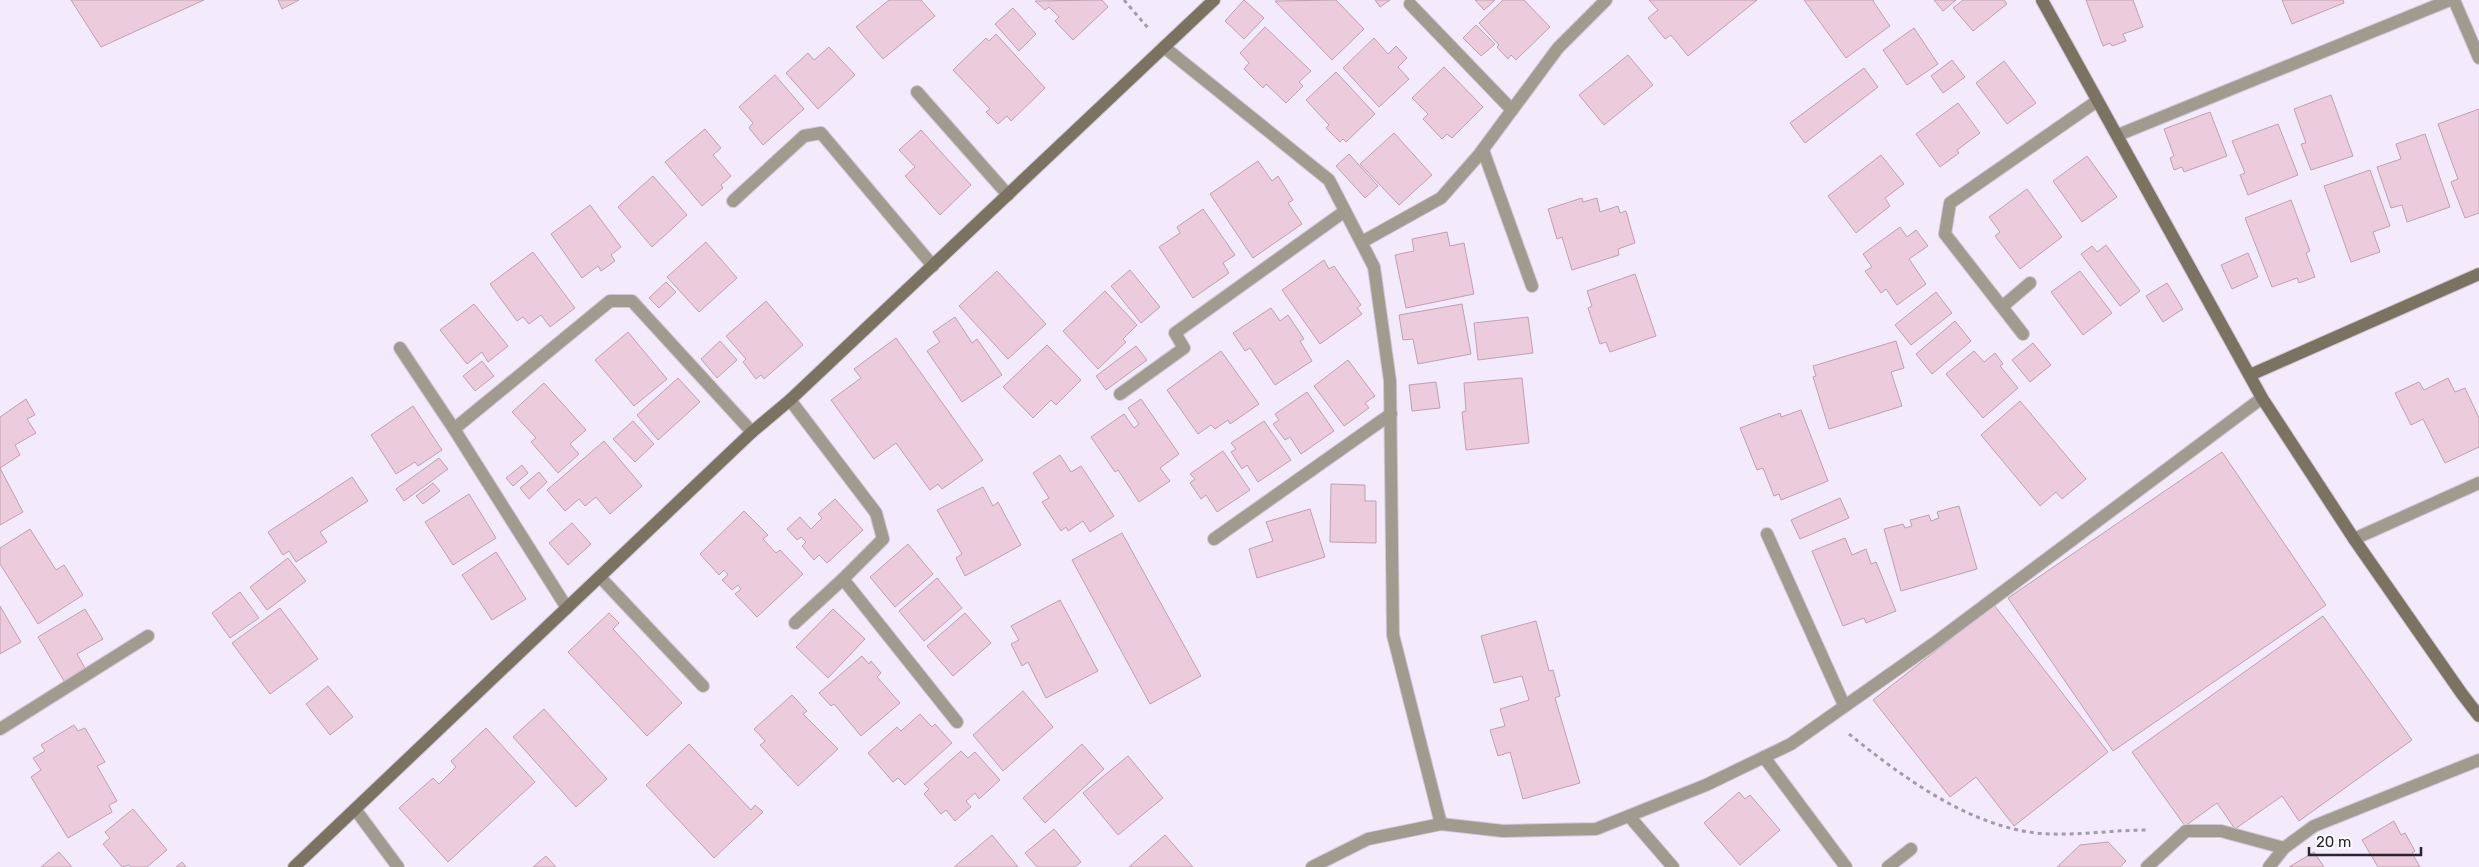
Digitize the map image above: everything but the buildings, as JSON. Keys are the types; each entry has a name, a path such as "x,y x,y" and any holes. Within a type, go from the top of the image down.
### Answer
{"street":[{"path":"294,867 752,432 790,400 1214,0"},
{"path":"1362,242 1441,198 1483,150 1558,48 1606,0"},
{"path":"2042,0 2262,398 2354,539 2479,716"},
{"path":"2118,135 2452,0 2479,58"},
{"path":"1410,4 1512,110"},
{"path":"1164,47 1329,180 1374,267 1390,381 1393,635 1441,824"},
{"path":"917,92 1008,195"},
{"path":"2023,334 1945,234 1950,203 2098,101"},
{"path":"734,202 804,136 821,133 933,266"},
{"path":"1483,150 1532,286"},
{"path":"1120,394 1184,348 1175,333 1345,211"},
{"path":"2250,375 2479,274"},
{"path":"2003,306 2030,283"},
{"path":"454,429 610,301 632,301 752,432"},
{"path":"400,348 454,429 567,608"},
{"path":"1312,867 1368,839 1441,824 1503,831 1596,829 1706,785 1791,744 1941,638 2262,398"},
{"path":"790,400 876,513 883,539 795,623"},
{"path":"1214,539 1391,414"},
{"path":"2354,539 2479,483"},
{"path":"1767,534 1844,705"},
{"path":"600,577 703,686"},
{"path":"843,579 957,722"},
{"path":"0,730 148,636"},
{"path":"1764,757 1846,867"},
{"path":"2269,867 2284,848 2314,826 2479,760"},
{"path":"355,809 398,867"},
{"path":"1629,816 1674,867"},
{"path":"2147,867 2186,831 2221,831 2284,848"},
{"path":"1888,867 1911,848"}],"path":[{"path":"1124,0 1164,47"},
{"path":"1828,717 1890,767 1968,814 2001,827 2049,834 2130,830 2186,831"}]}
